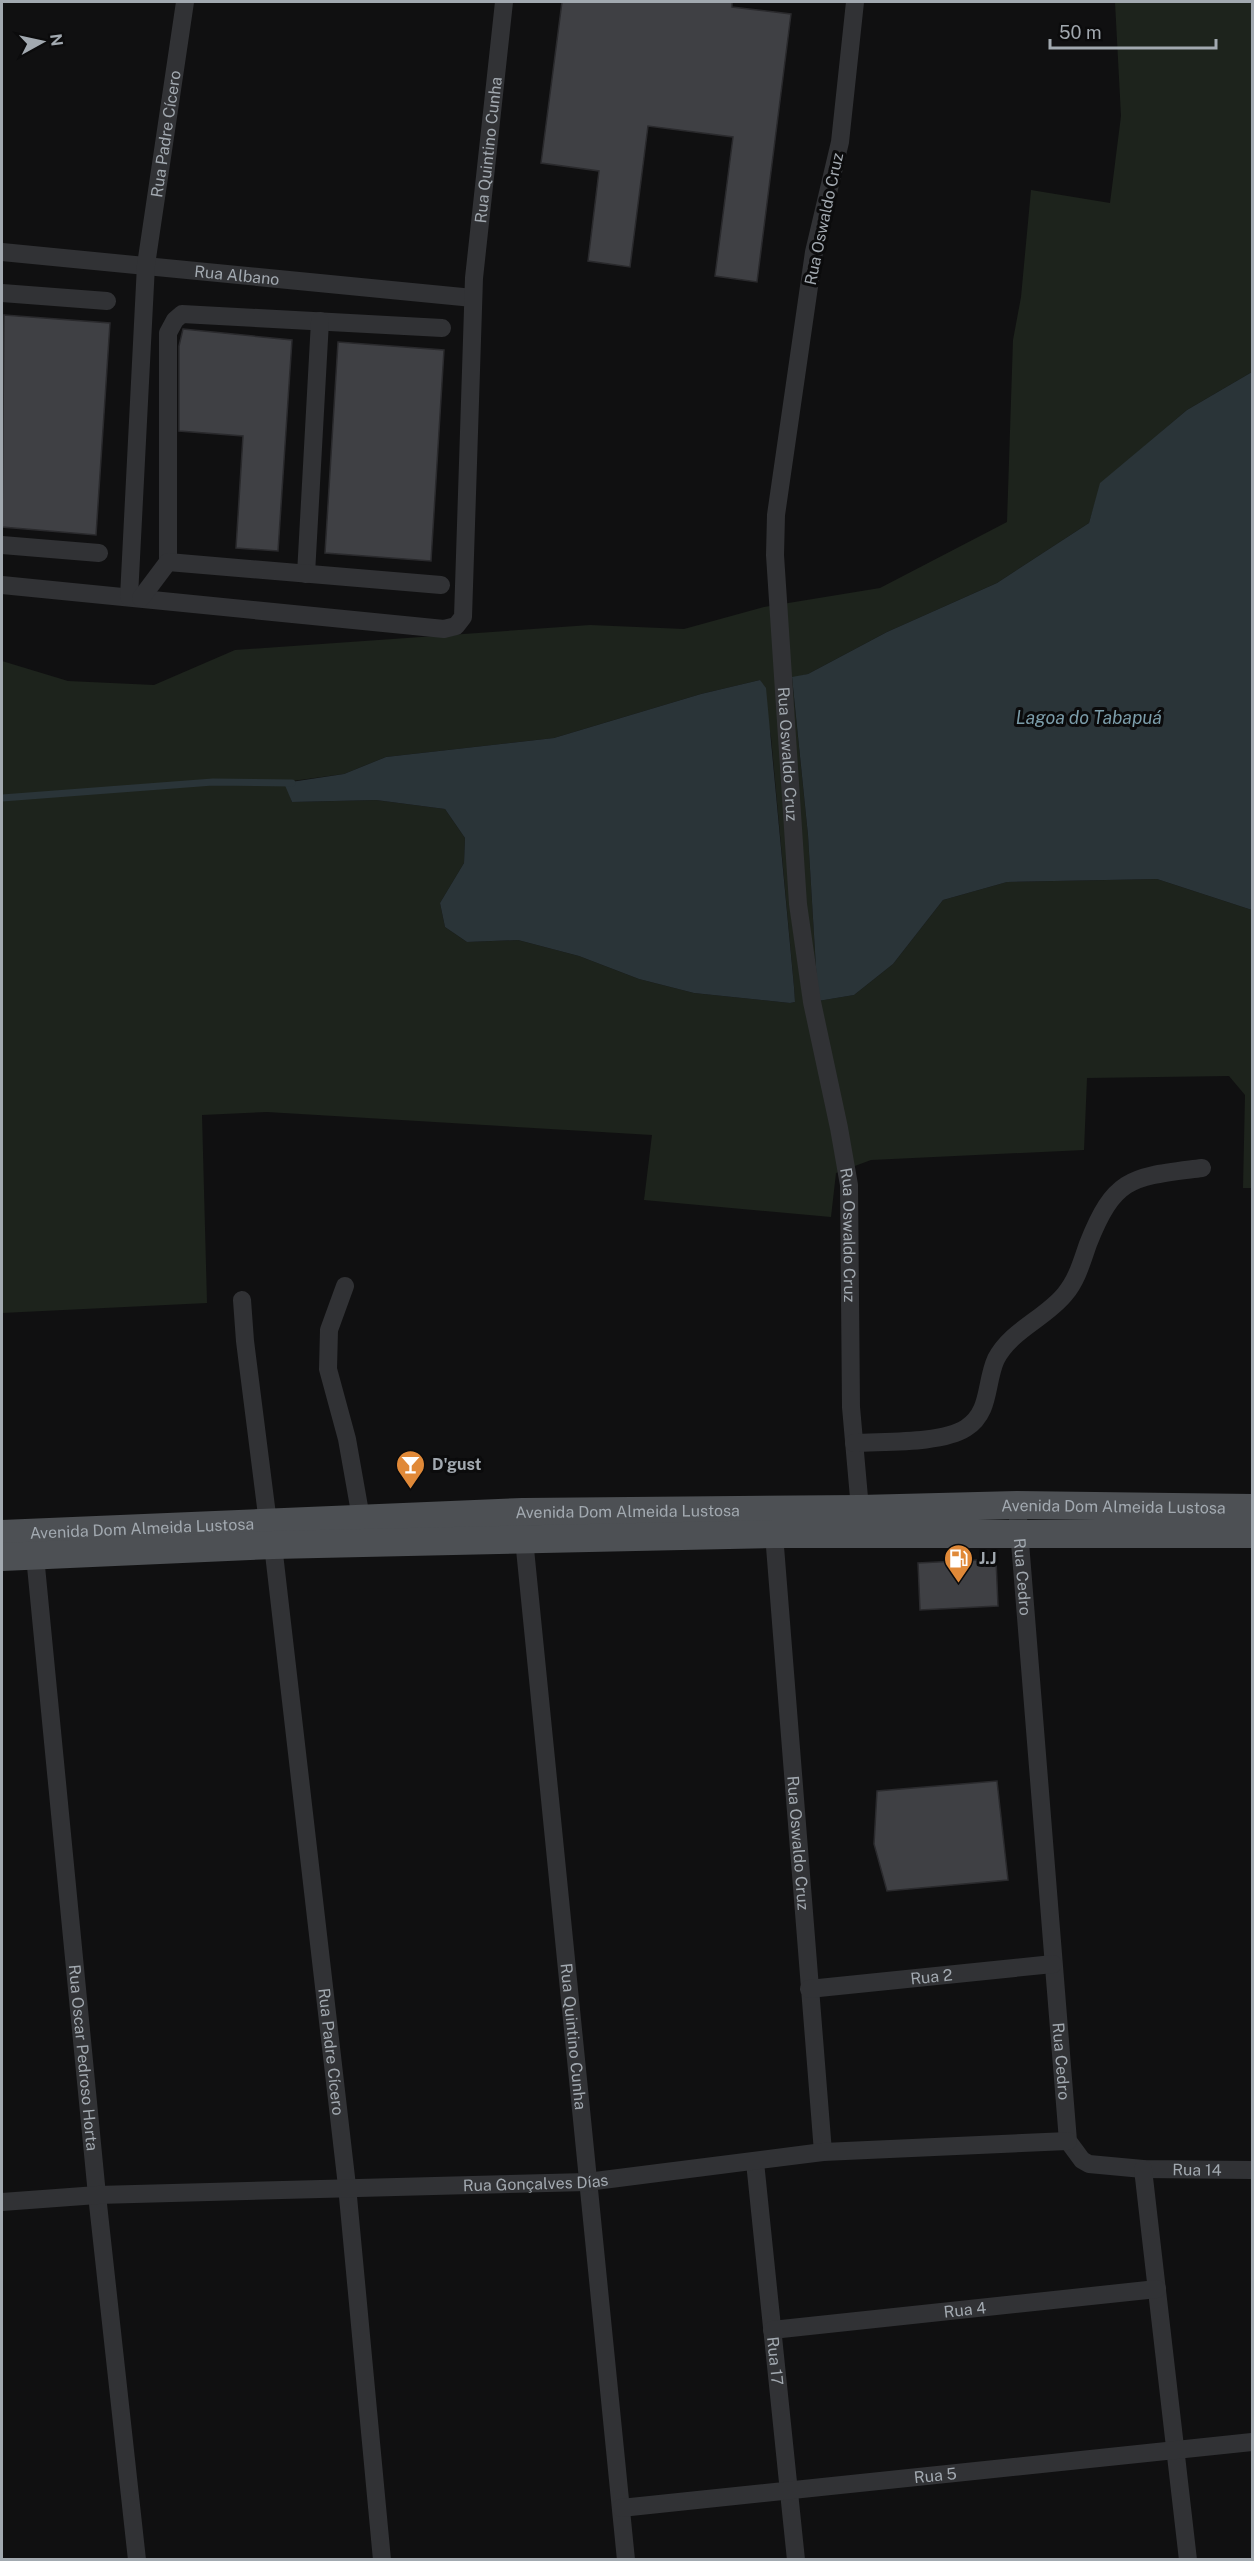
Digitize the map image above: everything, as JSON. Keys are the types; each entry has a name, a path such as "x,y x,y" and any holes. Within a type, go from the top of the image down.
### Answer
{"main road":[{"name":"Avenida Dom Almeida Lustosa","path":"2,1534 271,1534 523,1526 860,1509 1017,1505 1252,1508"},
{"name":"Avenida Dom Almeida Lustosa","path":"2,1557 35,1556 271,1534 361,1518 523,1526 774,1533 1252,1534"}],"street":[{"name":"Rua Padre Cícero","path":"135,597 146,265 185,2"},
{"name":"Rua Quintino Cunha","path":"135,597 444,629 456,626 463,617 473,297 504,2"},
{"name":"Rua Oswaldo Cruz","path":"855,2 840,142 814,252 776,515 775,555 798,904 812,1002 840,1128 849,1185 848,1289 854,1443 860,1509"},
{"name":"Rua Albano","path":"2,252 473,297"},
{"path":"2,293 107,301"},
{"path":"2,585 135,597 168,562 168,333 175,320 182,314 442,328"},
{"path":"306,574 320,321"},
{"path":"2,545 99,553"},
{"path":"168,562 441,585"},
{"path":"854,1443 943,1437 971,1424 985,1404 997,1358 1007,1344 1065,1295 1076,1277 1097,1221 1113,1195 1130,1182 1149,1175 1202,1168"},
{"path":"345,1286 329,1330 328,1369 346,1439 361,1518"},
{"name":"Rua Padre Cícero","path":"242,1300 245,1341 271,1534 348,2186 382,2559"},
{"name":"Rua Cedro","path":"1017,1505 1068,2141"},
{"name":"Rua Quintino Cunha","path":"523,1526 626,2559"},
{"name":"Rua Oswaldo Cruz","path":"774,1533 822,2152"},
{"name":"Rua Oscar Pedroso Horta","path":"35,1556 98,2195 137,2559"},
{"name":"Rua 2","path":"809,1989 1053,1964"},
{"path":"1068,2141 1082,2160 1089,2163 1143,2169 1188,2559"},
{"name":"Rua Gonçalves Días","path":"2,2202 98,2195 348,2186 587,2182 822,2152 1068,2141"},
{"name":"Rua 17","path":"755,2162 796,2559"},
{"name":"Rua 14","path":"1143,2169 1252,2170"},
{"name":"Rua 4","path":"772,2330 1157,2289"},
{"name":"Rua 5","path":"621,2508 1252,2442"}],"shaded area":[{"path":"1115,2 1252,2 1252,372 1187,410 1101,483 1089,523 997,583 887,632 808,674 792,678 808,835 818,1001 854,995 893,964 943,900 1007,882 1157,879 1252,910 1252,1188 1243,1188 1245,1095 1229,1076 1087,1078 1084,1150 871,1160 836,1173 831,1217 644,1200 652,1135 267,1112 202,1115 207,1303 2,1313 2,661 68,681 154,685 235,650 590,625 684,629 764,607 880,588 1007,522 1013,340 1021,297 1031,190 1110,203 1121,116","holes":["760,680 771,737 794,987 795,1002 790,1003 694,993 639,979 579,956 518,940 467,942 445,927 440,903 464,863 465,838 445,809 376,800 292,802 285,782 344,774 386,757 554,738 701,694"]}],"water":[{"name":"Lagoa do Tabapuá","path":"1252,372 1252,910 1157,879 1007,882 943,900 893,964 854,995 818,1001 808,835 792,677 808,674 887,632 997,583 1089,523 1100,483 1187,410"},
{"path":"760,680 766,688 795,1002 694,993 639,979 579,956 518,940 467,942 445,927 440,903 464,863 465,838 445,809 376,800 292,802 284,783 344,774 386,757 554,738 701,694"}],"building":[{"path":"562,2 732,2 732,7 791,14 757,282 715,276 733,137 648,126 630,267 588,261 599,171 541,163"},
{"path":"4,315 110,323 96,535 2,527"},
{"path":"183,329 292,340 278,551 236,548 243,436 179,431 179,346"},
{"path":"338,342 444,350 431,561 325,553"},
{"name":"J.J","path":"996,1559 998,1606 920,1610 918,1563"},
{"path":"997,1781 1008,1880 887,1891 874,1844 877,1791"}],"waterway":[{"path":"2,798 213,782 292,783"}],"place":[{"name":"D'gust","path":"411,1490"},
{"name":"J.J","path":"958,1584"}]}
